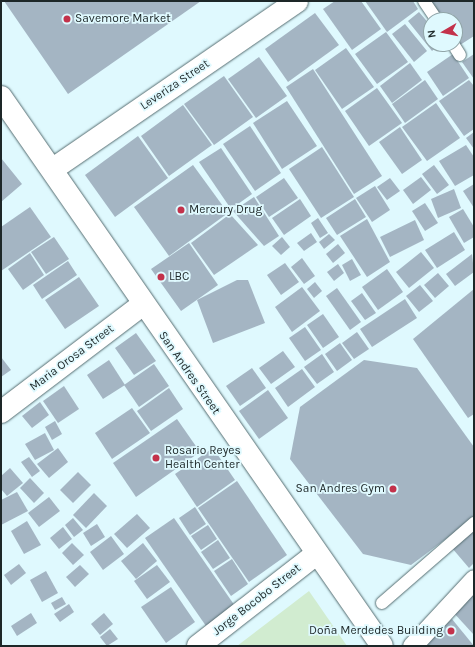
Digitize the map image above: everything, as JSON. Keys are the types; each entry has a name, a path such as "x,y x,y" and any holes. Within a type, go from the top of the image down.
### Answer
{"street":[{"name":"Leveriza Street","path":"53,169 297,1"},
{"name":"San Andres Street","path":"1,97 53,169 142,305 382,646"},
{"name":"Maria Orosa Street","path":"1,412 142,305"},
{"name":"Jorge Bocobo Street","path":"198,646 316,554"},
{"path":"412,646 474,579"}],"lane":[{"path":"424,1 432,12"},
{"path":"382,603 474,523"}],"green space":[{"path":"309,591 347,646 237,646"}],"building":[{"path":"4,1 201,1 68,94"},
{"path":"335,1 361,1 381,29 352,50 323,9"},
{"path":"365,1 413,1 418,9 387,32"},
{"path":"429,1 474,1 474,36 463,43 463,12 437,12"},
{"path":"419,12 423,17 423,40 408,21"},
{"path":"315,13 339,45 288,82 265,49"},
{"path":"405,24 423,46 423,52 426,52 414,62 392,34"},
{"path":"386,32 408,62 377,84 355,54"},
{"path":"346,48 374,87 342,109 315,70"},
{"path":"453,54 469,78 443,96 427,72"},
{"path":"474,54 474,79 462,62"},
{"path":"259,57 287,96 256,118 228,79"},
{"path":"410,63 422,80 392,103 380,86"},
{"path":"313,69 382,176 354,194 286,87"},
{"path":"224,76 253,117 214,145 184,104"},
{"path":"425,80 438,99 405,123 392,104"},
{"path":"469,80 474,86 474,129 464,136 439,101"},
{"path":"377,88 402,123 369,146 345,111"},
{"path":"287,101 317,146 282,169 253,123"},
{"path":"436,103 460,138 427,161 402,127"},
{"path":"183,105 212,145 169,176 141,136"},
{"path":"250,126 281,173 255,191 223,144"},
{"path":"400,127 422,160 402,174 379,142"},
{"path":"474,132 474,149 466,138"},
{"path":"138,136 168,178 115,217 85,175"},
{"path":"466,145 474,157 474,175 455,186 439,161"},
{"path":"322,147 354,197 321,218 289,169"},
{"path":"221,148 252,194 231,209 199,162"},
{"path":"1,158 22,184 1,202"},
{"name":"Mercury Drug","path":"193,165 228,213 169,256 134,207"},
{"path":"434,165 449,185 437,194 422,174"},
{"path":"421,177 431,190 413,204 403,190"},
{"path":"284,178 298,198 269,217 256,197"},
{"path":"390,178 400,191 387,200 377,187"},
{"path":"474,184 474,208 463,191"},
{"path":"375,186 390,210 372,222 356,198"},
{"path":"454,189 461,208 438,218 431,199"},
{"path":"254,197 279,236 264,246 233,211"},
{"path":"300,199 311,216 284,235 272,218"},
{"path":"355,199 366,217 337,235 326,218"},
{"path":"425,203 438,223 425,231 412,211"},
{"path":"30,207 51,237 1,271 1,227"},
{"path":"463,209 474,227 474,237 464,243 449,217"},
{"path":"230,214 258,245 214,275 191,243"},
{"path":"318,218 328,233 320,238 311,223"},
{"path":"367,219 390,262 367,277 340,236"},
{"path":"415,220 424,240 390,257 380,237"},
{"path":"454,232 465,250 437,268 425,250"},
{"path":"311,233 317,242 304,251 297,243"},
{"path":"329,234 335,240 324,249 319,242"},
{"path":"54,237 69,259 46,274 31,252"},
{"path":"282,237 290,247 281,255 272,246"},
{"path":"189,243 218,285 181,311 151,269"},
{"path":"338,244 345,253 333,263 326,254"},
{"path":"421,252 434,268 409,288 396,272"},
{"path":"30,253 44,275 23,290 8,269"},
{"path":"472,254 474,272 455,286 446,274"},
{"path":"302,258 315,276 304,284 291,267"},
{"path":"352,259 361,275 350,281 342,265"},
{"path":"68,261 77,275 42,299 33,285"},
{"path":"285,263 299,282 281,295 267,275"},
{"path":"338,264 344,273 334,281 327,272"},
{"path":"387,269 403,292 378,310 362,287"},
{"path":"438,273 449,286 435,298 424,285"},
{"path":"79,277 99,306 65,329 45,300"},
{"path":"237,280 248,280 265,323 213,343 197,300"},
{"path":"315,282 322,291 314,298 307,289"},
{"path":"420,285 433,301 419,312 406,296"},
{"path":"302,287 320,311 292,332 275,307"},
{"path":"337,288 361,322 350,330 326,296"},
{"path":"474,289 474,414 468,418 413,339"},
{"path":"362,293 376,313 365,320 351,301"},
{"path":"405,299 417,318 372,347 360,329"},
{"path":"323,314 339,337 323,348 307,325"},
{"path":"305,327 321,350 305,361 289,338"},
{"path":"357,332 369,349 354,359 342,343"},
{"path":"136,333 156,361 134,375 115,348"},
{"path":"340,343 352,360 337,371 325,354"},
{"path":"283,351 295,367 271,384 259,368"},
{"path":"322,354 334,372 317,384 304,367"},
{"path":"1,357 11,370 1,377"},
{"path":"109,360 125,385 103,399 87,375"},
{"name":"San Andres Gym","path":"364,360 417,368 474,447 474,518 411,565 363,554 290,459 300,407"},
{"path":"154,364 169,386 139,407 124,385"},
{"path":"252,368 266,388 240,406 226,386"},
{"path":"302,369 315,387 288,407 275,388"},
{"path":"64,386 79,409 58,423 43,401"},
{"path":"169,388 183,409 151,431 137,411"},
{"path":"268,390 288,418 259,439 239,411"},
{"path":"40,402 49,415 32,428 22,416"},
{"path":"132,408 150,433 112,459 95,433"},
{"name":"Rosario Reyes Health Center","path":"177,419 200,452 136,497 113,463"},
{"path":"55,421 62,434 52,440 45,427"},
{"path":"45,433 54,450 35,460 25,444"},
{"path":"58,448 68,462 49,478 37,464"},
{"path":"213,448 235,480 197,507 175,474"},
{"path":"29,457 40,471 32,477 21,462"},
{"path":"10,468 23,483 7,496 1,489 1,476"},
{"path":"78,472 91,485 73,503 60,490"},
{"path":"30,478 44,493 34,503 20,488"},
{"path":"237,481 287,555 249,582 198,508"},
{"path":"17,492 28,511 1,525 1,500"},
{"path":"94,493 107,506 86,528 73,515"},
{"path":"49,497 60,511 39,527 28,513"},
{"path":"195,507 206,524 190,535 179,518"},
{"path":"137,514 150,528 127,548 114,534"},
{"path":"73,518 83,530 74,537 65,525"},
{"path":"174,518 235,606 206,626 145,538"},
{"path":"27,521 41,545 24,554 11,531"},
{"path":"97,524 105,537 91,546 83,533"},
{"path":"208,525 217,539 201,550 191,536"},
{"path":"63,527 72,539 59,549 50,538"},
{"path":"474,528 474,563 469,568 452,548"},
{"path":"111,536 124,554 103,570 90,552"},
{"path":"218,540 230,558 213,569 201,552"},
{"path":"72,543 84,555 73,565 62,553"},
{"path":"143,543 157,561 136,579 121,561"},
{"path":"232,559 248,584 231,596 214,571"},
{"path":"19,564 26,573 11,585 4,575"},
{"path":"80,565 89,574 75,587 66,577"},
{"path":"157,565 170,582 147,599 134,581"},
{"path":"46,571 58,593 42,602 30,580"},
{"path":"171,587 195,622 166,643 141,607"},
{"path":"474,593 474,635 453,612"},
{"path":"62,597 66,604 55,610 51,603"},
{"path":"69,604 74,612 60,622 54,614"},
{"path":"31,613 37,623 17,636 11,626"},
{"path":"104,613 113,624 100,635 91,624"},
{"name":"Doña Merdedes Building","path":"452,619 474,646 423,646"},
{"path":"110,629 118,639 107,646 100,637"}],"place":[{"name":"Savemore Market","path":"67,19"},
{"name":"Mercury Drug","path":"181,210"},
{"name":"LBC","path":"161,277"},
{"name":"Rosario Reyes Health Center","path":"156,458"},
{"name":"San Andres Gym","path":"393,489"},
{"name":"Doña Merdedes Building","path":"451,631"}]}
